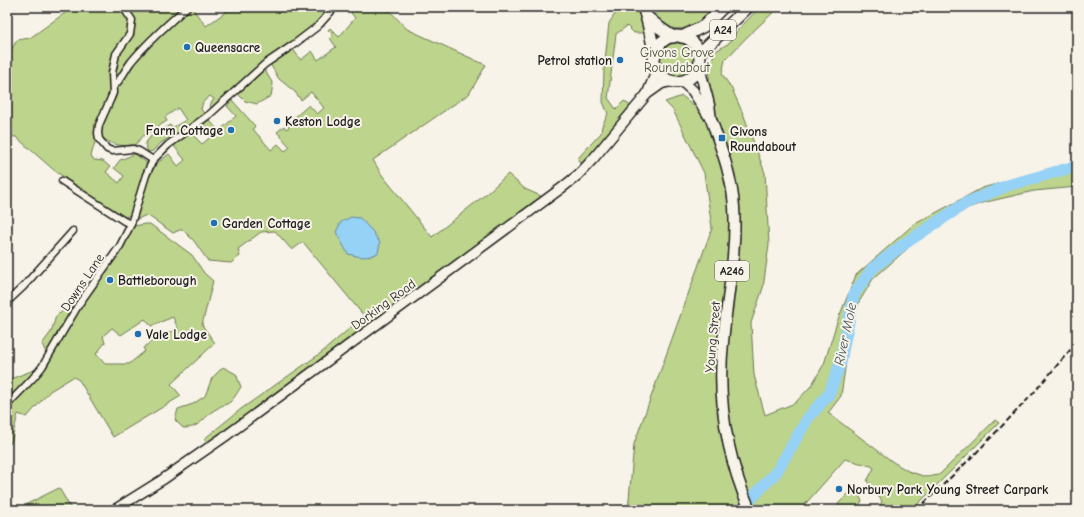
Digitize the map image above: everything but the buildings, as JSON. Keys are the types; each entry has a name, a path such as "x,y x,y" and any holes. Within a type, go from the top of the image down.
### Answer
{"highway":[{"name":"A24","path":"678,37 704,26 723,7"},
{"name":"A24","path":"699,54 748,7"},
{"path":"645,12 660,28 693,43 699,54 699,67 689,78 677,81 665,78 660,73 656,67 645,12"},
{"path":"654,55 660,44 666,40 678,37"}],"main road":[{"name":"Dorking Road","path":"647,94 654,77 656,67"},
{"name":"Young Street","path":"699,67 711,118 727,164 734,206 735,230 733,262 722,343 721,394 725,428 734,469 750,510"},
{"name":"Young Street","path":"677,81 693,91 711,118"},
{"name":"Dorking Road","path":"114,510 162,480 227,435 568,183 593,159 647,94 661,84 677,81"}],"street":[{"path":"123,7 132,20 130,34 116,54 112,73 112,98 99,125 99,139 107,149 112,151 133,149 140,151 154,160"},
{"path":"113,87 144,47 187,7"},
{"name":"Downs Lane","path":"7,404 42,367 79,304 120,246 131,224 146,176 154,160 168,145 210,114 265,64 318,26 336,7"},
{"path":"62,181 131,224"},
{"path":"7,302 23,287 73,231"}],"green space":[{"path":"73,7 191,7 206,26 233,7 332,7 316,25 230,92 211,110 210,105 214,99 210,96 203,102 201,109 205,115 158,145 153,151 148,152 145,144 150,137 170,125 172,128 186,120 178,108 165,117 167,121 143,136 135,145 119,145 104,139 95,142 91,156 94,160 103,161 110,167 106,172 119,183 124,176 114,168 120,160 135,154 147,163 130,215 123,218 55,171 16,137 7,136 7,57 17,40 30,38"},
{"path":"356,7 386,7 407,29 486,65 469,94 373,160 382,175 432,237 486,194 508,174 525,189 543,197 327,357 207,443 204,439 241,409 321,353 364,316 303,242 292,250 275,231 261,232 238,249 240,256 231,263 208,261 194,241 182,229 173,233 147,215 137,219 146,183 156,164 169,154 178,166 185,160 174,146 191,133 202,144 213,135 204,124 209,120 219,131 236,116 227,106 232,100 255,126 253,129 271,150 278,144 285,151 290,147 277,132 284,126 286,129 289,127 287,124 309,105 317,114 324,108 311,92 301,100 295,92 279,79 270,64 292,48 301,60 312,51 318,60 336,47 330,38 333,35 328,30 330,28 339,37 355,18 351,13"},
{"path":"615,7 640,7 644,28 642,33 634,33 627,26 616,34 608,98 616,109 624,101 632,107 583,164 578,161 579,157 601,133 602,126 608,114 603,102 604,70 609,23 617,11"},
{"path":"649,7 715,7 702,21 686,28 679,29 672,28 659,21"},
{"path":"760,7 779,7 725,60 722,74 732,89 744,116 765,173 769,245 763,288 751,323 754,375 765,415 795,403 811,386 824,364 837,322 856,275 913,225 982,188 1077,162 1077,187 1034,191 982,203 962,210 917,240 873,279 859,302 851,327 841,396 828,413 893,462 908,471 926,477 939,475 995,420 999,423 912,510 878,510 882,501 867,481 874,468 845,459 800,510 628,510 634,444 712,228 704,173 673,110 665,102 682,96 695,106 707,93 710,63 716,51 729,43 737,31"},
{"name":"Givons Grove Roundabout","path":"674,43 680,43 689,48 693,54 693,66 689,72 680,77 674,77 665,72 660,63 660,57 665,48"},
{"path":"264,69 273,84 271,96 257,104 245,101 238,94"},
{"path":"150,224 192,255 204,273 213,281 202,325 215,343 171,384 181,396 113,437 79,380 73,377 50,391 27,417 18,414 11,443 7,445 8,380 39,368 47,355 42,344 51,332 56,316 67,308 78,311 92,287 120,251 134,226","holes":["173,317 178,329 157,337 143,348 145,351 129,364 105,364 96,354 105,343 103,336 112,328 121,335 145,319 151,326"]},
{"path":"223,367 236,374 241,387 236,395 229,403 213,411 198,424 189,428 183,428 175,420 178,409 193,404 205,396 212,378"},
{"path":"59,488 72,510 23,510 21,507"},
{"path":"851,491 857,492 862,501 856,510 841,510 838,504"}],"water":[{"path":"351,217 360,218 373,232 380,243 378,253 363,257 348,254 336,232 341,222"}],"waterway":[{"name":"River Mole","path":"741,510 777,471 808,418 829,394 840,364 854,294 872,269 904,244 966,203 1009,185 1077,166"}],"railway":[{"path":"917,510 975,454 1030,397 1077,342"}],"place":[{"name":"Queensacre","path":"187,47"},
{"name":"Petrol station","path":"620,60"},
{"name":"Keston Lodge","path":"277,121"},
{"name":"Farm Cottage","path":"231,130"},
{"name":"Givons Roundabout","path":"722,138"},
{"name":"Garden Cottage","path":"214,223"},
{"name":"Battleborough","path":"110,280"},
{"name":"Vale Lodge","path":"138,334"},
{"name":"Norbury Park Young Street Carpark","path":"839,489"}]}
